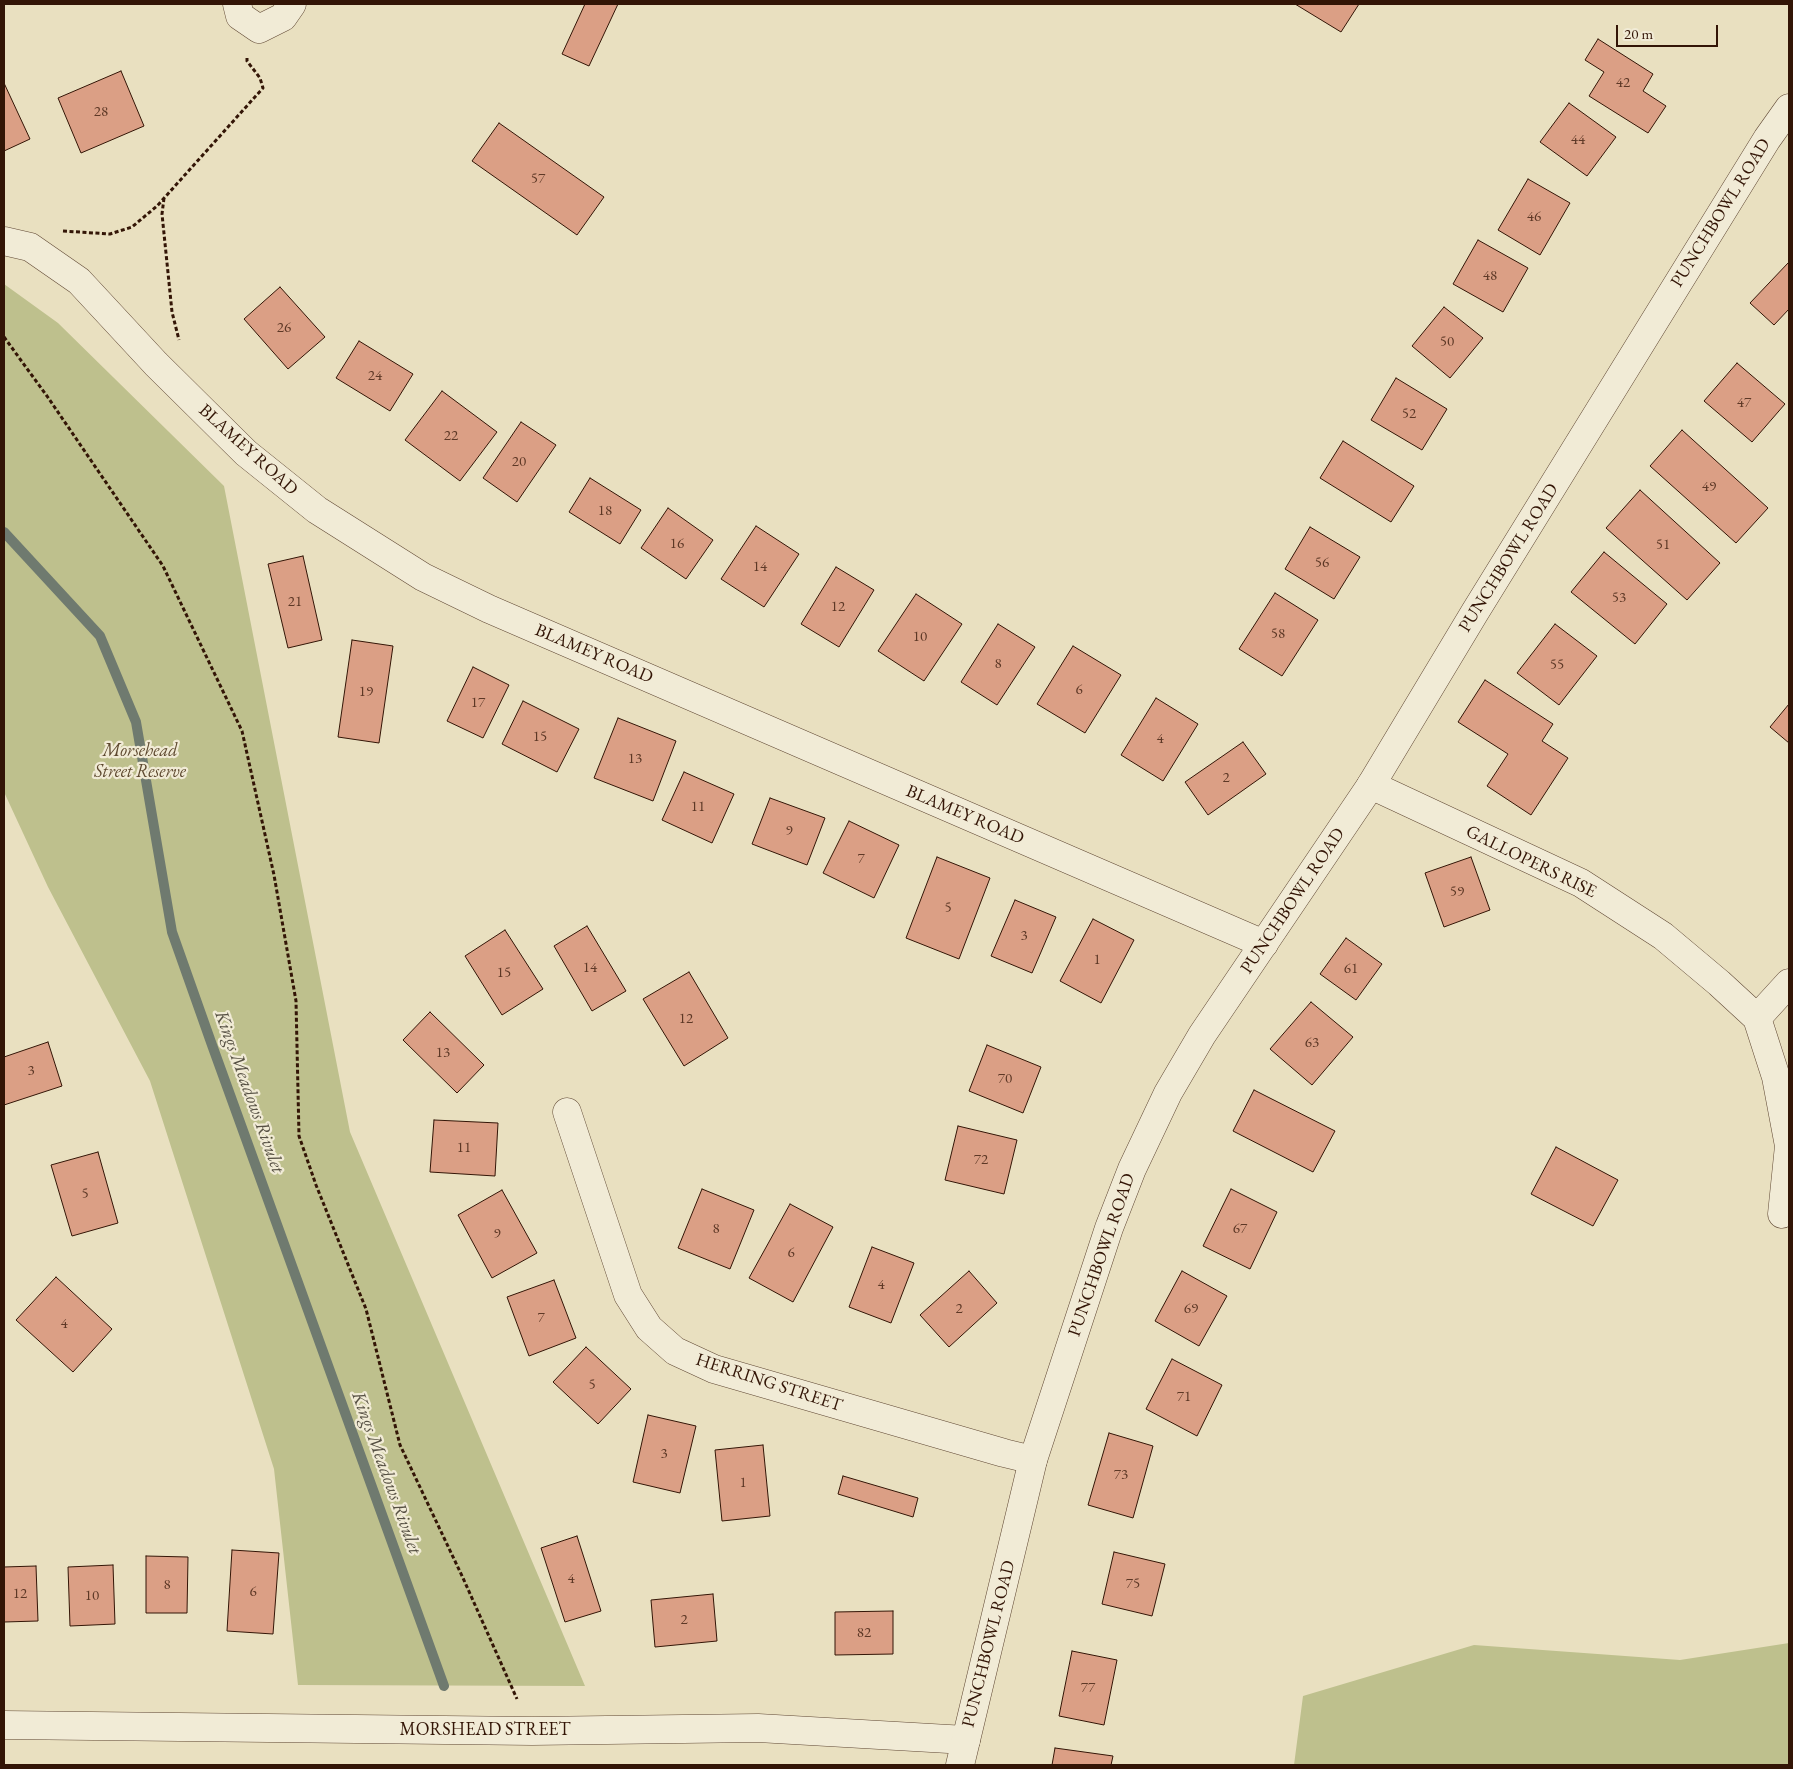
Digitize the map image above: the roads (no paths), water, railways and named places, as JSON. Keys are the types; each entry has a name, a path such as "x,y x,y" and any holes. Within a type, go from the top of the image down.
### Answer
{"street":[{"path":"237,4 240,16 258,29 283,17 292,4"},
{"name":"PUNCHBOWL ROAD","path":"963,1752 1033,1460 1093,1275 1132,1169 1168,1093 1202,1035 1372,786 1480,604 1767,139 1789,108"},
{"name":"BLAMEY ROAD","path":"4,241 30,247 79,281 156,364 246,453 317,510 423,577 498,613 1264,944"},
{"name":"GALLOPERS RISE","path":"1372,786 1581,883 1663,936 1757,1018 1776,1078 1789,1146 1782,1214"},
{"path":"1757,1018 1789,982"},
{"name":"HERRING STREET","path":"567,1112 628,1295 649,1328 675,1351 714,1369 1033,1460"},
{"name":"MORSHEAD STREET","path":"4,1725 532,1731 758,1728 963,1752"}],"waterway":[{"name":"Kings Meadows Rivulet","path":"4,532 100,636 136,722 172,932 444,1686"}],"park label":[{"name":"Morsehead Street Reserve","path":"140,761"}]}
